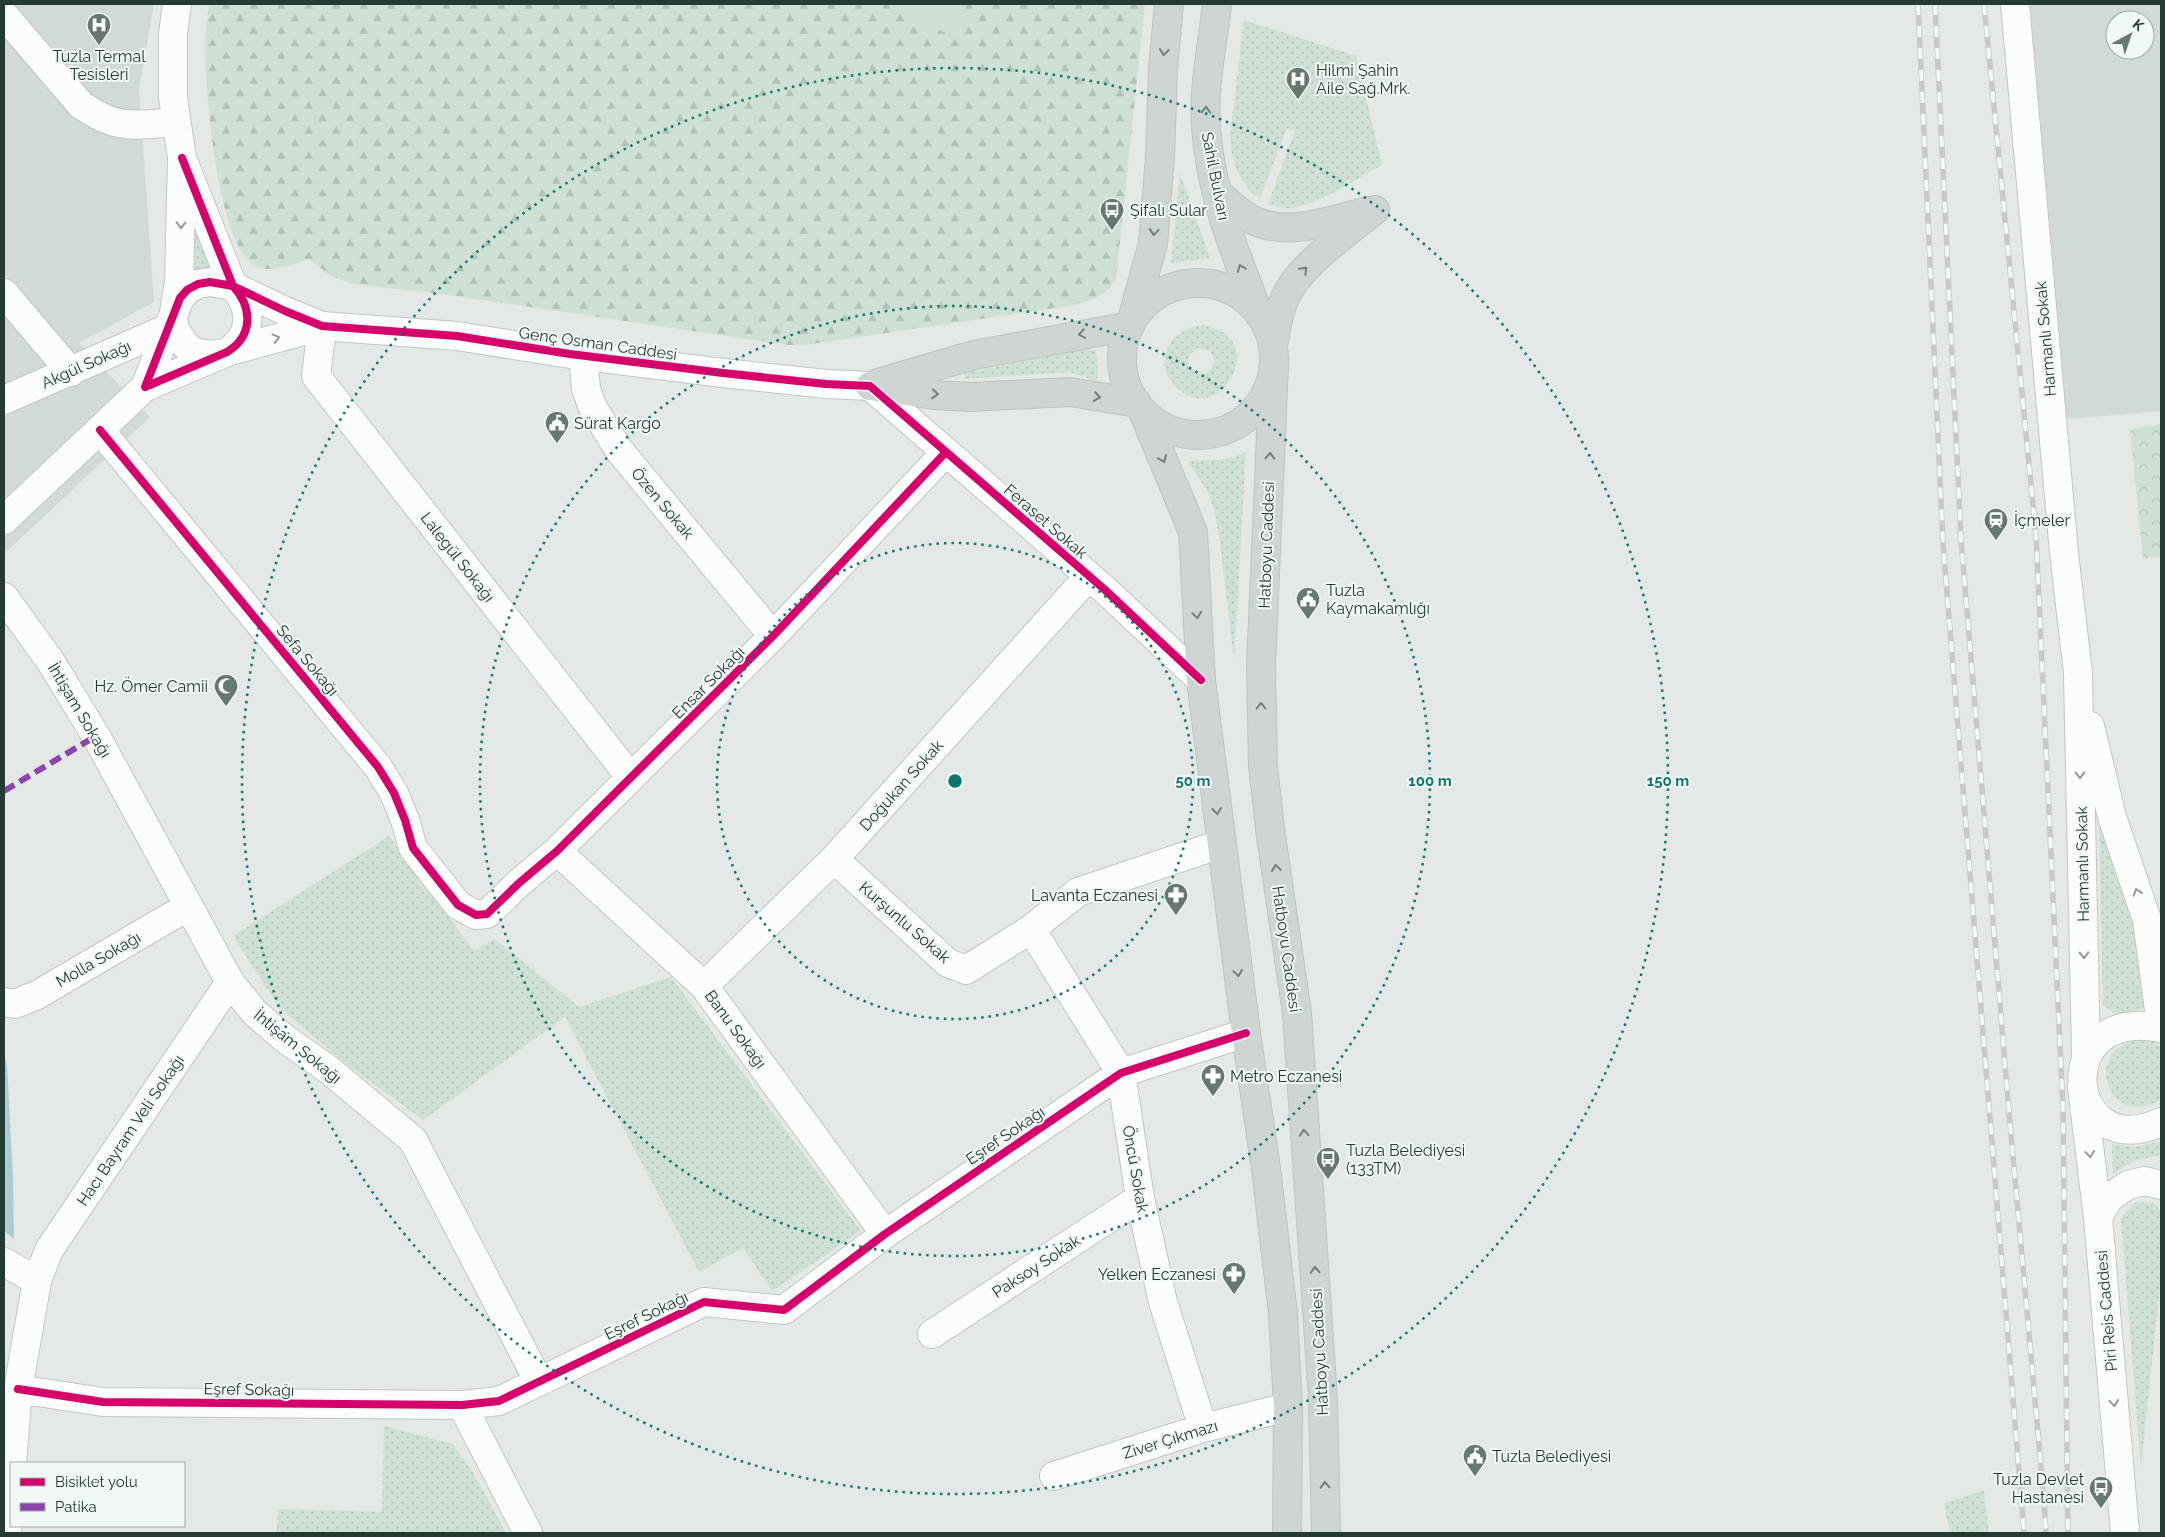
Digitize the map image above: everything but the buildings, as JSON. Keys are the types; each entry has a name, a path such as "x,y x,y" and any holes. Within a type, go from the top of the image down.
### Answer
{"main road":[{"path":"1169,4 1163,69 1160,157 1153,244 1131,322 1123,341 1121,368 1129,392 1140,408 1164,428 1188,435 1213,434 1236,425 1255,410 1268,389 1279,314 1295,280 1308,266 1375,210 1310,226 1286,228 1264,224 1249,218 1216,192"},
{"name":"Sahil Bulvarı","path":"1217,4 1206,96 1209,155 1216,192 1228,234 1258,313"},
{"path":"870,386 974,354 1131,322 1149,300 1170,288 1194,283 1219,285 1240,296 1258,313 1268,328 1273,355"},
{"name":"Hatboyu Caddesi","path":"1273,355 1261,667 1263,766 1270,829 1297,1013 1323,1399 1326,1533"},
{"path":"870,386 934,395 970,397 1070,392 1140,408"},
{"name":"Hatboyu Caddesi","path":"1140,408 1193,532 1201,680 1283,1314 1288,1408 1287,1533"}],"street":[{"path":"171,318 179,282 182,158 173,98 173,34 177,4"},
{"name":"Harmanlı Sokak","path":"2015,4 2064,553 2078,673 2086,1056 2082,1070 2082,1088"},
{"path":"4,15 81,105 96,116 124,125 176,122"},
{"path":"182,158 233,286"},
{"name":"Genç Osman Caddesi","path":"145,388 180,298 187,290 198,284 210,282 233,286 322,326 457,336 583,355 778,380 870,386"},
{"name":"Genç Osman Caddesi","path":"4,520 145,388 235,347 242,339 248,317 242,296 233,286"},
{"path":"4,293 71,372"},
{"name":"Genç Osman Caddesi","path":"171,318 175,330 187,347 196,353 206,355 226,352 322,326"},
{"name":"Akgül Sokağı","path":"4,400 71,372 171,318"},
{"name":"Lalegül Sokağı","path":"322,326 316,376 631,778"},
{"name":"Özen Sokak","path":"583,355 586,389 593,408 619,450 773,636"},
{"name":"Feraset Sokak","path":"870,386 1089,576 1201,680"},
{"name":"Sefa Sokağı","path":"100,430 378,767 394,793 405,820 413,848 458,906 476,915"},
{"name":"Ensar Sokağı","path":"476,915 487,914 519,883 557,851 773,636 946,452"},
{"name":"Doğukan Sokak","path":"704,986 834,859 1089,576"},
{"name":"İhtişam Sokağı","path":"4,597 56,670 121,780 230,982 255,1013 284,1038 329,1070 413,1140 539,1382"},
{"name":"Harmanlı Sokak","path":"2078,673 2112,817 2154,926 2161,1026"},
{"name":"Kurşunlu Sokak","path":"834,859 948,963 966,970 1032,929 1078,892 1221,844"},
{"name":"Banu Sokağı","path":"557,851 704,986 885,1234"},
{"name":"Molla Sokağı","path":"4,1002 15,1004 37,995 189,906"},
{"name":"Öncü Sokak","path":"1032,929 1121,1073 1140,1198 1163,1302 1203,1428"},
{"name":"Hacı Bayram Veli Sokağı","path":"12,1462 18,1389 20,1271 49,1250 230,982"},
{"path":"2086,1056 2097,1042 2110,1033 2146,1025 2161,1026"},
{"name":"Eşref Sokağı","path":"18,1389 103,1402 462,1405 499,1401 704,1302 784,1310 885,1234 1121,1073 1246,1033"},
{"path":"2082,1088 2087,1104 2097,1117 2111,1126 2126,1130 2143,1130 2161,1122"},
{"name":"Piri Reis Caddesi","path":"2082,1088 2098,1218 2125,1533"},
{"path":"2098,1218 2108,1198 2128,1185 2144,1181 2161,1185"},
{"name":"Paksoy Sokak","path":"932,1334 1140,1198"},
{"path":"462,1405 528,1533"},
{"name":"Ziver Çıkmazı","path":"1054,1476 1203,1428 1288,1408"},
{"path":"7,1533 10,1490"}],"shaded area":[{"path":"4,4 154,4 139,89 154,302 79,343 150,417 4,554"},
{"path":"2007,4 2161,4 2161,411 2044,421"}],"green space":[{"path":"209,4 1145,4 1116,279 1107,291 1096,298 1069,306 805,345 787,345 442,294 352,284 331,276 309,259 280,268 265,269 258,267 251,263 239,248 229,224 215,161 207,94 205,46"},
{"path":"908,4 967,4 953,36 904,14"},
{"path":"1244,20 1356,56 1382,165 1314,202 1288,208 1268,204 1295,131 1287,128 1260,198 1251,192 1235,166 1230,135"},
{"path":"1180,173 1210,258 1171,263"},
{"path":"188,200 218,275 191,280"},
{"path":"1201,325 1223,333 1235,346 1237,362 1231,378 1220,391 1206,398 1189,396 1173,383 1167,373 1165,364 1165,354 1174,338 1191,328","holes":["1198,348 1210,351 1214,361 1211,369 1205,374 1196,373 1188,363 1189,355"]},
{"path":"1087,349 1096,350 1098,375 1096,381 1070,372 965,379 964,373"},
{"path":"2161,424 2161,556 2143,559 2130,429"},
{"path":"1246,452 1234,660 1220,542 1214,510 1208,492 1187,461 1225,459"},
{"path":"2099,822 2131,906 2148,1007 2117,1015 2103,1005"},
{"path":"389,836 474,951 495,939 579,1007 671,977 861,1231 772,1291 743,1248 699,1272 565,1017 423,1120 344,1062 279,1007 233,936"},
{"path":"2141,1040 2153,1042 2161,1048 2161,1099 2143,1107 2128,1105 2116,1097 2108,1085 2106,1071 2110,1057 2122,1046"},
{"path":"2161,1141 2161,1155 2136,1160 2113,1174 2112,1144 2135,1147"},
{"path":"2135,1202 2155,1203 2161,1213 2161,1275 2141,1468 2121,1218"},
{"path":"384,1426 453,1444 474,1474 506,1533 277,1533 278,1509 382,1512"},
{"path":"1984,1490 1989,1533 1950,1533 1944,1503"}],"water":[{"path":"4,1056 7,1065 14,1239 4,1231"}],"railway":[{"path":"1918,4 1943,544 2024,1533"},
{"path":"1935,4 1961,539 2046,1533"},
{"path":"1984,4 2036,536 2063,1109 2068,1533"}],"marked path":[{"path":"4,791 96,736"}],"cycle path":[{"path":"182,158 233,286 240,294 244,303 247,312 246,330 236,345 227,352 145,387 180,298 187,290 198,284 210,282 233,286 322,326 457,336 570,354 723,373 826,384 870,386 1104,589 1201,680"},
{"path":"100,430 378,767 394,793 405,820 413,848 458,905 476,915 487,914 519,883 557,851 773,636 946,452"},
{"path":"18,1389 103,1402 462,1405 499,1401 704,1302 784,1310 885,1234 1121,1073 1246,1033"}],"place":[{"name":"Tuzla Termal Tesisleri","path":"99,46"},
{"name":"Hilmi Şahin Aile Sağ.Mrk.","path":"1298,100"},
{"name":"Şifalı Sular","path":"1112,231"},
{"name":"Sürat Kargo","path":"557,444"},
{"name":"İçmeler","path":"1996,541"},
{"name":"Tuzla Kaymakamlığı","path":"1308,620"},
{"name":"Hz. Ömer Camii","path":"226,707"},
{"name":"Lavanta Eczanesi","path":"1176,916"},
{"name":"Metro Eczanesi","path":"1213,1097"},
{"name":"Tuzla Belediyesi (133TM)","path":"1328,1180"},
{"name":"Yelken Eczanesi","path":"1234,1295"},
{"name":"Tuzla Belediyesi","path":"1475,1477"},
{"name":"Tuzla Devlet Hastanesi","path":"2101,1509"}]}
